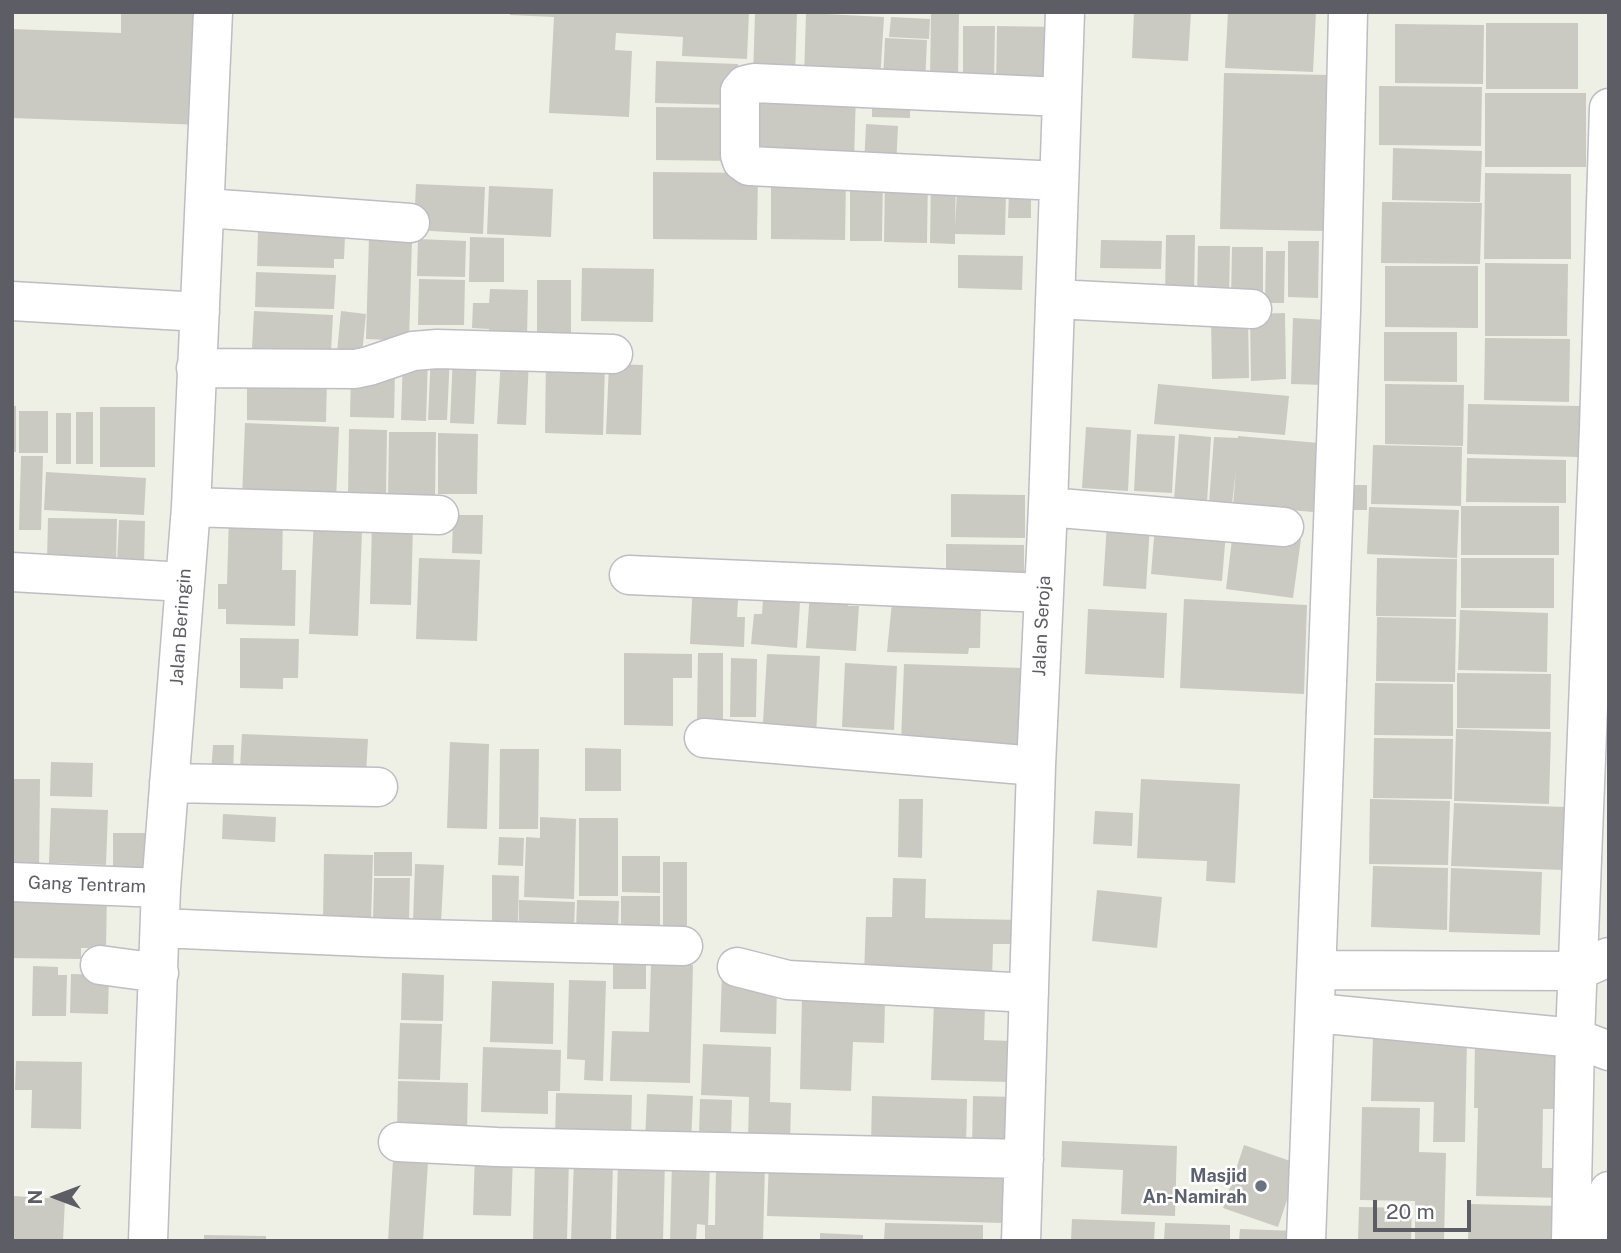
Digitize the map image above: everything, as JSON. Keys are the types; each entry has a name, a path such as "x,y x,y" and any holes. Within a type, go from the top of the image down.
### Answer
{"street":[{"name":"Jalan Beringin","path":"148,1241 162,888 191,507 213,12"},
{"name":"Jalan Seroja","path":"1021,1241 1065,12"},
{"path":"1306,1241 1341,311 1348,12"},
{"path":"1059,181 749,166 742,161 740,155 740,91 745,85 754,83 1062,97"},
{"path":"1571,1241 1592,1044 1609,108"},
{"path":"206,208 410,223"},
{"path":"1055,299 1252,309"},
{"path":"12,301 200,312"},
{"path":"196,368 355,369 414,351 437,349 613,354"},
{"path":"191,507 439,515"},
{"path":"1048,507 1284,527"},
{"path":"12,572 184,582"},
{"path":"629,575 1044,593"},
{"path":"704,738 1036,766"},
{"path":"169,783 378,787"},
{"name":"Gang Tentram","path":"12,882 162,888"},
{"path":"160,928 387,938 683,946"},
{"path":"1317,970 1593,964"},
{"path":"100,965 159,973"},
{"path":"737,967 789,980 1029,993"},
{"path":"1315,1013 1592,1044"},
{"path":"398,1142 497,1147 1024,1159"},
{"path":"1607,1241 1609,1191"}],"building":[{"path":"121,12 208,12 204,125 12,118 12,29 121,33"},
{"path":"510,12 749,12 747,59 682,56 683,37 616,33 615,50 632,51 629,117 549,113 554,17 510,15"},
{"path":"755,12 797,12 795,78 753,77"},
{"path":"931,12 959,13 958,80 930,79"},
{"path":"1134,12 1191,12 1188,61 1132,58"},
{"path":"1228,12 1316,12 1313,72 1225,68"},
{"path":"806,13 884,17 880,81 804,78"},
{"path":"891,17 930,19 929,39 889,37"},
{"path":"1486,23 1578,23 1578,89 1486,89"},
{"path":"1395,24 1484,25 1483,84 1395,83"},
{"path":"963,26 995,26 994,88 963,88"},
{"path":"997,26 1056,27 1054,90 996,88"},
{"path":"885,38 927,40 925,84 883,81"},
{"path":"656,61 738,64 737,105 655,103"},
{"path":"1224,73 1330,75 1326,231 1220,229"},
{"path":"751,86 856,90 854,162 749,158"},
{"path":"1379,86 1482,87 1481,146 1379,145"},
{"path":"872,91 910,92 910,118 872,117"},
{"path":"1485,93 1586,93 1586,167 1485,167"},
{"path":"656,107 737,108 737,161 656,160"},
{"path":"866,124 898,126 896,167 864,166"},
{"path":"1393,148 1482,151 1480,202 1392,200"},
{"path":"653,172 758,173 757,240 653,239"},
{"path":"1485,173 1571,174 1571,259 1484,259"},
{"path":"850,175 883,175 882,241 850,241"},
{"path":"885,175 928,176 927,243 884,242"},
{"path":"771,176 846,177 845,240 771,239"},
{"path":"931,178 956,178 955,227 957,192 1006,193 1005,235 955,234 955,244 930,243"},
{"path":"416,184 485,187 483,234 414,230"},
{"path":"489,186 553,189 551,237 487,234"},
{"path":"1009,193 1031,194 1031,218 1008,218"},
{"path":"1382,202 1482,203 1480,264 1381,263"},
{"path":"258,232 345,235 344,259 334,259 334,268 257,266"},
{"path":"1166,235 1195,235 1194,298 1165,298"},
{"path":"369,237 412,239 409,341 366,339"},
{"path":"470,237 504,238 504,282 469,282"},
{"path":"418,239 466,241 465,277 417,276"},
{"path":"1101,240 1162,241 1161,269 1100,268"},
{"path":"1288,241 1319,241 1318,298 1288,297"},
{"path":"1198,246 1230,246 1229,300 1197,300"},
{"path":"1232,247 1263,247 1263,304 1231,303"},
{"path":"1266,251 1285,251 1284,303 1265,303"},
{"path":"958,255 1023,256 1022,290 958,288"},
{"path":"1485,263 1568,264 1567,336 1485,336"},
{"path":"1385,266 1478,266 1478,328 1385,327"},
{"path":"582,268 654,269 653,322 581,321"},
{"path":"256,272 336,275 334,309 255,307"},
{"path":"419,279 465,280 464,325 418,325"},
{"path":"537,280 571,280 571,337 537,337"},
{"path":"490,289 528,290 527,338 489,337 489,329 472,328 473,303 489,303"},
{"path":"254,311 333,315 331,352 252,348"},
{"path":"341,311 366,314 362,354 337,352"},
{"path":"1285,313 1286,379 1251,381 1250,314"},
{"path":"1248,314 1249,378 1212,379 1211,315"},
{"path":"1293,318 1328,320 1325,385 1291,384"},
{"path":"1384,332 1457,332 1457,382 1384,381"},
{"path":"1485,338 1570,339 1569,402 1484,400"},
{"path":"431,353 450,354 447,420 428,420"},
{"path":"453,355 477,356 474,424 450,423"},
{"path":"403,356 428,357 426,421 401,420"},
{"path":"546,356 605,364 603,435 545,433"},
{"path":"501,358 529,359 526,425 497,424"},
{"path":"609,364 643,365 641,435 606,434"},
{"path":"351,371 395,372 394,418 350,417"},
{"path":"247,375 327,376 326,422 247,420"},
{"path":"1158,384 1289,396 1285,435 1154,424"},
{"path":"1385,384 1464,385 1463,446 1385,444"},
{"path":"1468,404 1580,406 1579,457 1467,454"},
{"path":"12,406 16,406 16,452 12,452"},
{"path":"100,407 155,407 155,467 100,467"},
{"path":"19,411 48,411 48,453 19,453"},
{"path":"76,412 93,412 93,464 76,464"},
{"path":"56,413 71,413 71,464 56,464"},
{"path":"245,423 339,427 336,501 242,498"},
{"path":"1086,427 1131,430 1128,491 1082,488"},
{"path":"349,429 387,430 386,498 348,497"},
{"path":"389,432 436,432 435,498 388,498"},
{"path":"438,433 478,434 477,494 438,494"},
{"path":"1137,434 1175,436 1172,493 1134,491"},
{"path":"1179,434 1211,437 1207,502 1174,500"},
{"path":"1238,436 1319,443 1313,512 1233,505 1236,469 1232,504 1209,503 1214,437"},
{"path":"1373,445 1462,447 1461,506 1371,504"},
{"path":"21,456 43,456 41,530 19,530"},
{"path":"1467,458 1566,460 1566,503 1466,502"},
{"path":"46,472 146,478 144,515 44,510"},
{"path":"1343,485 1367,485 1367,510 1342,510"},
{"path":"951,494 1025,495 1025,538 951,537"},
{"path":"1461,506 1559,506 1559,555 1461,555"},
{"path":"1369,507 1459,510 1457,558 1367,554"},
{"path":"314,514 362,531 358,636 309,634"},
{"path":"229,515 283,517 282,570 296,570 295,626 226,624 226,609 218,609 218,584 227,584"},
{"path":"453,515 483,515 482,554 452,553"},
{"path":"48,518 117,519 116,564 47,561"},
{"path":"119,520 145,521 144,565 117,564"},
{"path":"372,522 413,523 411,605 370,604"},
{"path":"1107,523 1150,526 1146,589 1103,586"},
{"path":"1155,525 1226,532 1222,581 1151,574"},
{"path":"1233,531 1301,539 1293,598 1226,589"},
{"path":"946,544 1024,545 1024,579 946,578"},
{"path":"419,558 480,560 477,641 416,639"},
{"path":"1377,558 1457,559 1456,617 1376,616"},
{"path":"1461,558 1554,558 1554,608 1461,608"},
{"path":"693,581 739,583 737,617 745,617 744,647 690,644"},
{"path":"764,585 801,588 797,648 751,644 754,614 762,614"},
{"path":"810,591 849,593 848,606 859,606 856,651 806,648"},
{"path":"1184,599 1307,605 1304,694 1180,688"},
{"path":"892,602 981,605 980,648 969,648 968,654 887,652"},
{"path":"1088,609 1167,613 1164,678 1085,674"},
{"path":"1460,610 1548,613 1547,672 1458,670"},
{"path":"1377,617 1456,619 1455,682 1376,681"},
{"path":"240,638 299,639 298,678 283,678 283,689 240,688"},
{"path":"624,653 692,654 692,678 673,678 673,726 624,725"},
{"path":"698,653 723,653 723,723 697,723"},
{"path":"767,654 820,656 816,737 777,735 777,724 763,723"},
{"path":"731,658 757,659 756,717 730,717"},
{"path":"845,663 897,666 894,730 842,727"},
{"path":"904,664 1022,668 1020,746 901,742"},
{"path":"1457,673 1551,674 1550,729 1457,728"},
{"path":"1375,683 1453,684 1453,736 1374,735"},
{"path":"1456,729 1551,732 1549,804 1454,801"},
{"path":"242,734 368,739 366,774 240,768"},
{"path":"1374,738 1453,739 1452,799 1373,798"},
{"path":"450,742 489,744 487,829 447,828"},
{"path":"213,745 234,745 233,775 211,774"},
{"path":"585,748 621,749 621,791 585,791"},
{"path":"500,749 539,749 538,829 499,829"},
{"path":"51,762 93,763 92,797 50,796"},
{"path":"12,779 40,779 39,873 12,873"},
{"path":"1141,779 1240,784 1235,883 1206,881 1207,861 1137,858"},
{"path":"899,799 923,799 922,858 898,857"},
{"path":"1370,799 1450,801 1448,865 1369,864"},
{"path":"1454,803 1565,807 1563,870 1451,866"},
{"path":"51,808 108,810 106,865 49,863"},
{"path":"1095,811 1133,813 1132,846 1093,844"},
{"path":"223,814 276,817 275,842 222,839"},
{"path":"540,817 576,819 574,899 524,897 526,837 540,838"},
{"path":"579,818 618,818 618,896 579,896"},
{"path":"113,833 159,833 159,874 113,874"},
{"path":"499,837 524,838 523,866 498,865"},
{"path":"374,852 412,852 412,876 374,876"},
{"path":"324,854 373,855 371,921 323,920"},
{"path":"622,856 660,856 660,893 622,892"},
{"path":"663,862 687,862 687,927 663,927"},
{"path":"415,864 444,865 441,923 413,922"},
{"path":"1373,866 1448,868 1447,930 1371,927"},
{"path":"1451,868 1542,872 1540,935 1449,932"},
{"path":"492,875 519,876 518,926 492,926"},
{"path":"374,878 410,878 409,921 373,921"},
{"path":"893,878 926,879 925,918 1020,920 1020,944 993,944 992,979 864,976 866,917 892,917"},
{"path":"1097,890 1162,897 1157,948 1092,941"},
{"path":"13,891 107,893 106,948 81,948 81,959 12,958"},
{"path":"621,896 660,896 660,933 621,933"},
{"path":"519,900 575,902 574,928 519,926"},
{"path":"577,900 619,901 618,930 576,930"},
{"path":"613,954 646,954 646,989 613,989"},
{"path":"651,964 693,965 690,1083 610,1081 612,1031 649,1032"},
{"path":"33,966 58,967 58,975 67,975 66,1016 32,1016"},
{"path":"722,972 777,984 776,1034 720,1032"},
{"path":"402,973 444,975 443,1021 401,1020"},
{"path":"71,974 109,975 108,1014 70,1013"},
{"path":"569,980 606,981 603,1081 584,1080 585,1060 567,1059"},
{"path":"492,981 554,983 553,1044 490,1042"},
{"path":"802,996 885,999 884,1043 853,1042 851,1091 800,1089"},
{"path":"934,1002 985,1004 984,1040 1011,1041 1010,1082 931,1080"},
{"path":"400,1023 442,1024 440,1080 398,1079"},
{"path":"1373,1035 1467,1037 1465,1142 1433,1142 1434,1102 1371,1101"},
{"path":"1475,1036 1561,1037 1559,1109 1543,1109 1542,1168 1568,1168 1567,1198 1476,1196 1478,1108 1474,1108"},
{"path":"703,1044 771,1047 770,1102 791,1103 790,1143 748,1142 749,1097 701,1095"},
{"path":"483,1047 561,1050 560,1091 548,1091 548,1114 481,1112"},
{"path":"16,1061 82,1062 81,1129 31,1128 32,1090 15,1090"},
{"path":"398,1081 468,1083 467,1132 397,1130"},
{"path":"556,1093 632,1095 631,1142 555,1139"},
{"path":"647,1094 693,1096 691,1144 645,1142"},
{"path":"872,1096 967,1099 966,1149 871,1146"},
{"path":"973,1096 1016,1097 1015,1149 972,1148"},
{"path":"700,1099 732,1100 731,1137 699,1136"},
{"path":"1362,1107 1420,1108 1419,1152 1446,1153 1444,1241 1415,1241 1415,1201 1360,1200"},
{"path":"1062,1141 1177,1146 1175,1216 1121,1214 1123,1170 1061,1167"},
{"name":"Masjid An-Namirah","path":"1244,1145 1299,1164 1278,1227 1223,1208"},
{"path":"475,1152 513,1154 511,1216 473,1215"},
{"path":"535,1157 569,1158 567,1241 533,1241"},
{"path":"769,1158 1005,1165 1003,1223 767,1216"},
{"path":"618,1159 665,1161 663,1241 616,1241"},
{"path":"393,1160 428,1162 423,1241 388,1241"},
{"path":"574,1160 613,1161 611,1241 571,1241"},
{"path":"672,1161 710,1162 708,1225 715,1225 716,1164 765,1165 763,1241 705,1241 705,1225 697,1224 696,1241 670,1241"},
{"path":"12,1196 65,1199 63,1241 12,1241"},
{"path":"1469,1204 1560,1206 1559,1241 1468,1241"},
{"path":"1359,1207 1412,1208 1411,1241 1358,1241"},
{"path":"1072,1219 1155,1222 1154,1241 1071,1241"},
{"path":"885,1223 983,1225 983,1241 884,1241"},
{"path":"1165,1223 1230,1225 1230,1241 1164,1241"},
{"path":"1240,1229 1298,1231 1298,1241 1239,1241"},
{"path":"820,1233 863,1235 863,1241 820,1241"},
{"path":"204,1235 266,1236 266,1241 204,1241"}],"place":[{"name":"Masjid An-Namirah","path":"1261,1186"}]}
